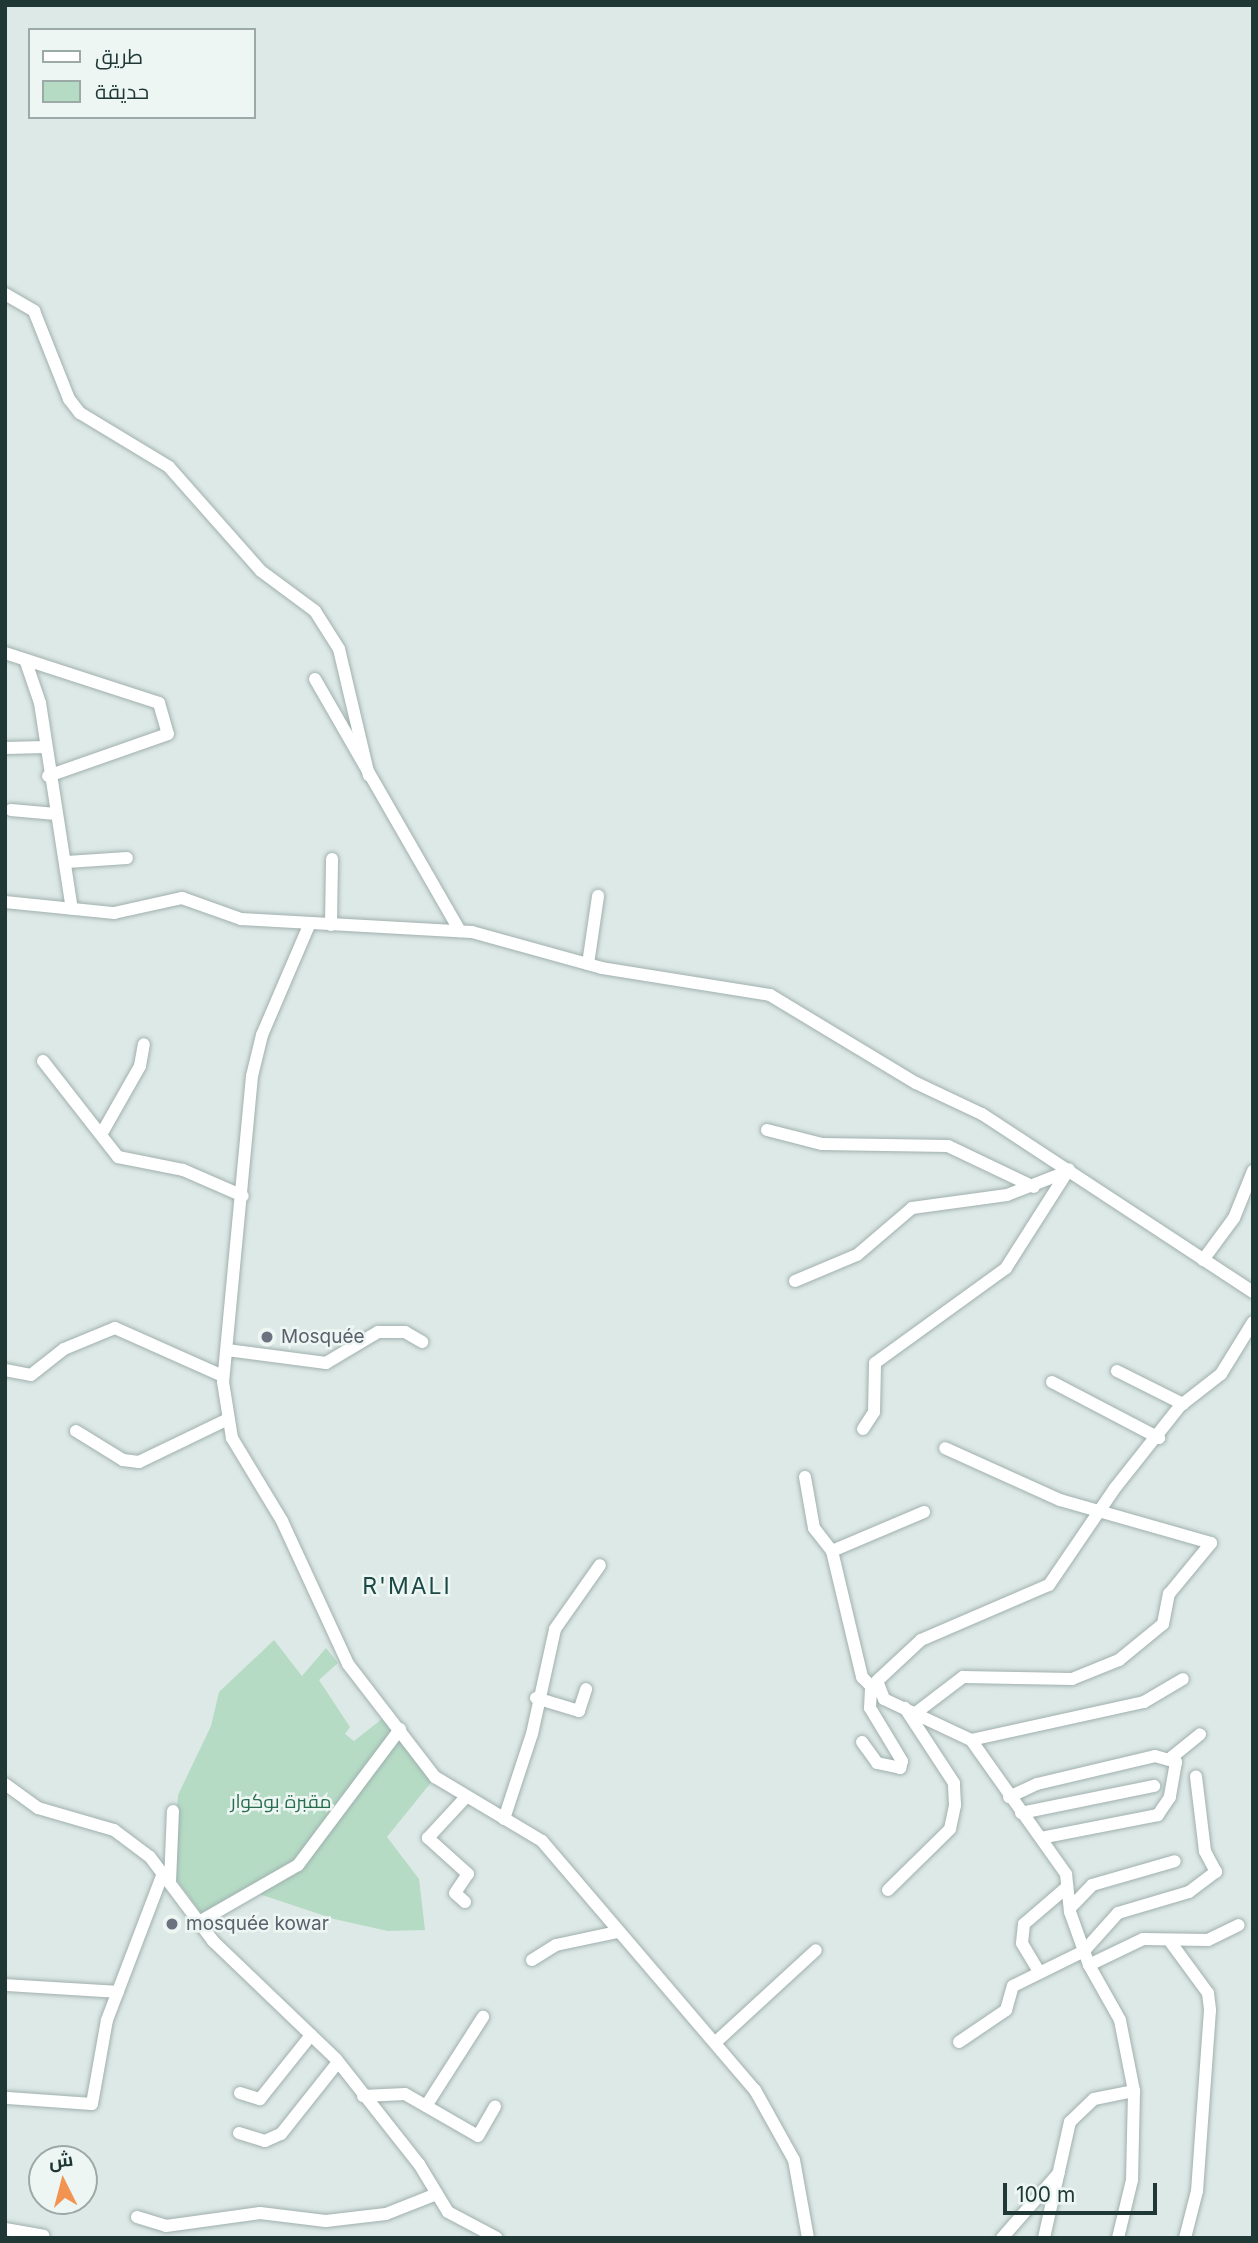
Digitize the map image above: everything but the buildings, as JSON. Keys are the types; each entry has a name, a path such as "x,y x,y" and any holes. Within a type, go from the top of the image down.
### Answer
{"street":[{"path":"5,295 34,311 69,399 80,413 169,467 261,571 315,611 339,649 369,776"},
{"path":"5,653 159,703 168,734 48,776"},
{"path":"26,662 46,747 48,776 67,862 72,909"},
{"path":"315,679 460,931"},
{"path":"5,748 46,747"},
{"path":"11,810 56,814"},
{"path":"67,862 127,858"},
{"path":"331,925 332,859"},
{"path":"587,964 598,896"},
{"path":"5,901 114,913 181,898 241,919 460,931 587,964 769,995 1069,1170 1253,1292"},
{"path":"310,923 260,1045 223,1376 226,1420 282,1521 323,1622 435,1777 465,1798 542,1841 617,1932 716,2041 755,2090 794,2160 808,2238"},
{"path":"102,1133 140,1066 144,1044"},
{"path":"43,1061 102,1133 118,1157 183,1170 243,1196"},
{"path":"767,1130 822,1144 948,1146 1035,1188"},
{"path":"795,1281 857,1255 912,1208 1035,1188 1069,1170"},
{"path":"863,1429 874,1412 875,1363 1006,1268 1069,1170"},
{"path":"1203,1260 1234,1218 1253,1171"},
{"path":"862,1742 877,1763 900,1768 902,1761 870,1708 877,1681 921,1640 1049,1585 1098,1510 1183,1404 1221,1374 1253,1322"},
{"path":"5,1370 30,1375 64,1349 115,1328 223,1376"},
{"path":"227,1350 326,1363 378,1332 405,1332 422,1342"},
{"path":"1117,1371 1183,1404"},
{"path":"1052,1381 1158,1438"},
{"path":"76,1431 123,1461 139,1462 226,1420"},
{"path":"911,1709 963,1676 1052,1681 1094,1673 1163,1624 1169,1594 1211,1543 1060,1500 945,1448"},
{"path":"805,1477 814,1528 832,1552 862,1677 874,1690 971,1740 1021,1814 1060,1861 1070,1908 1089,1965 1120,2020 1135,2091 1132,2180 1118,2238"},
{"path":"832,1552 924,1512"},
{"path":"504,1819 532,1734 536,1698 555,1629 600,1565"},
{"path":"971,1740 1144,1702 1183,1679"},
{"path":"536,1698 579,1711 586,1689"},
{"path":"888,1890 950,1829 955,1805 954,1783 911,1709"},
{"path":"199,1922 298,1865 400,1729"},
{"path":"1009,1797 1037,1784 1172,1757 1200,1734"},
{"path":"1041,1838 1158,1815 1170,1797 1172,1757"},
{"path":"959,2042 1006,2010 1013,1986 1038,1970 1084,1951 1118,1913 1189,1892 1216,1872 1205,1851 1196,1777"},
{"path":"5,1784 38,1808 114,1830 167,1878 199,1922 338,2062 419,2164 434,2195 448,2212 497,2238"},
{"path":"1021,1814 1154,1786"},
{"path":"465,1798 428,1838 468,1874 455,1893 465,1902"},
{"path":"8,2098 92,2104 118,1992 167,1878 173,1811"},
{"path":"1070,1908 1093,1885 1175,1861"},
{"path":"1038,1970 1022,1943 1024,1924 1067,1887"},
{"path":"1089,1965 1133,1941 1208,1940 1239,1925"},
{"path":"532,1960 556,1945 617,1932"},
{"path":"1169,1940 1208,1993 1210,2010 1197,2191 1185,2238"},
{"path":"716,2041 816,1950"},
{"path":"5,1985 118,1992"},
{"path":"426,2106 483,2017"},
{"path":"240,2093 260,2099 311,2035"},
{"path":"239,2133 265,2141 281,2134 338,2062"},
{"path":"363,2096 394,2091 478,2136 495,2106"},
{"path":"1044,2238 1070,2122 1094,2099 1135,2091"},
{"path":"1002,2238 1059,2173"},
{"path":"137,2217 153,2224 260,2213 302,2221 362,2218 434,2195"},
{"path":"148,2238 153,2224"},
{"path":"5,2228 43,2236"}],"green space":[{"name":"مقبرة بوكوار","path":"274,1640 302,1676 326,1648 338,1663 319,1680 350,1727 345,1734 354,1741 382,1719 433,1780 387,1837 419,1879 425,1930 388,1931 334,1919 250,1891 204,1917 173,1875 178,1795 211,1726 219,1692"}],"place":[{"name":"Mosquée","path":"267,1337"},
{"name":"mosquée kowar","path":"172,1924"}],"district":[{"name":"R'MALI","path":"407,1586"}]}
